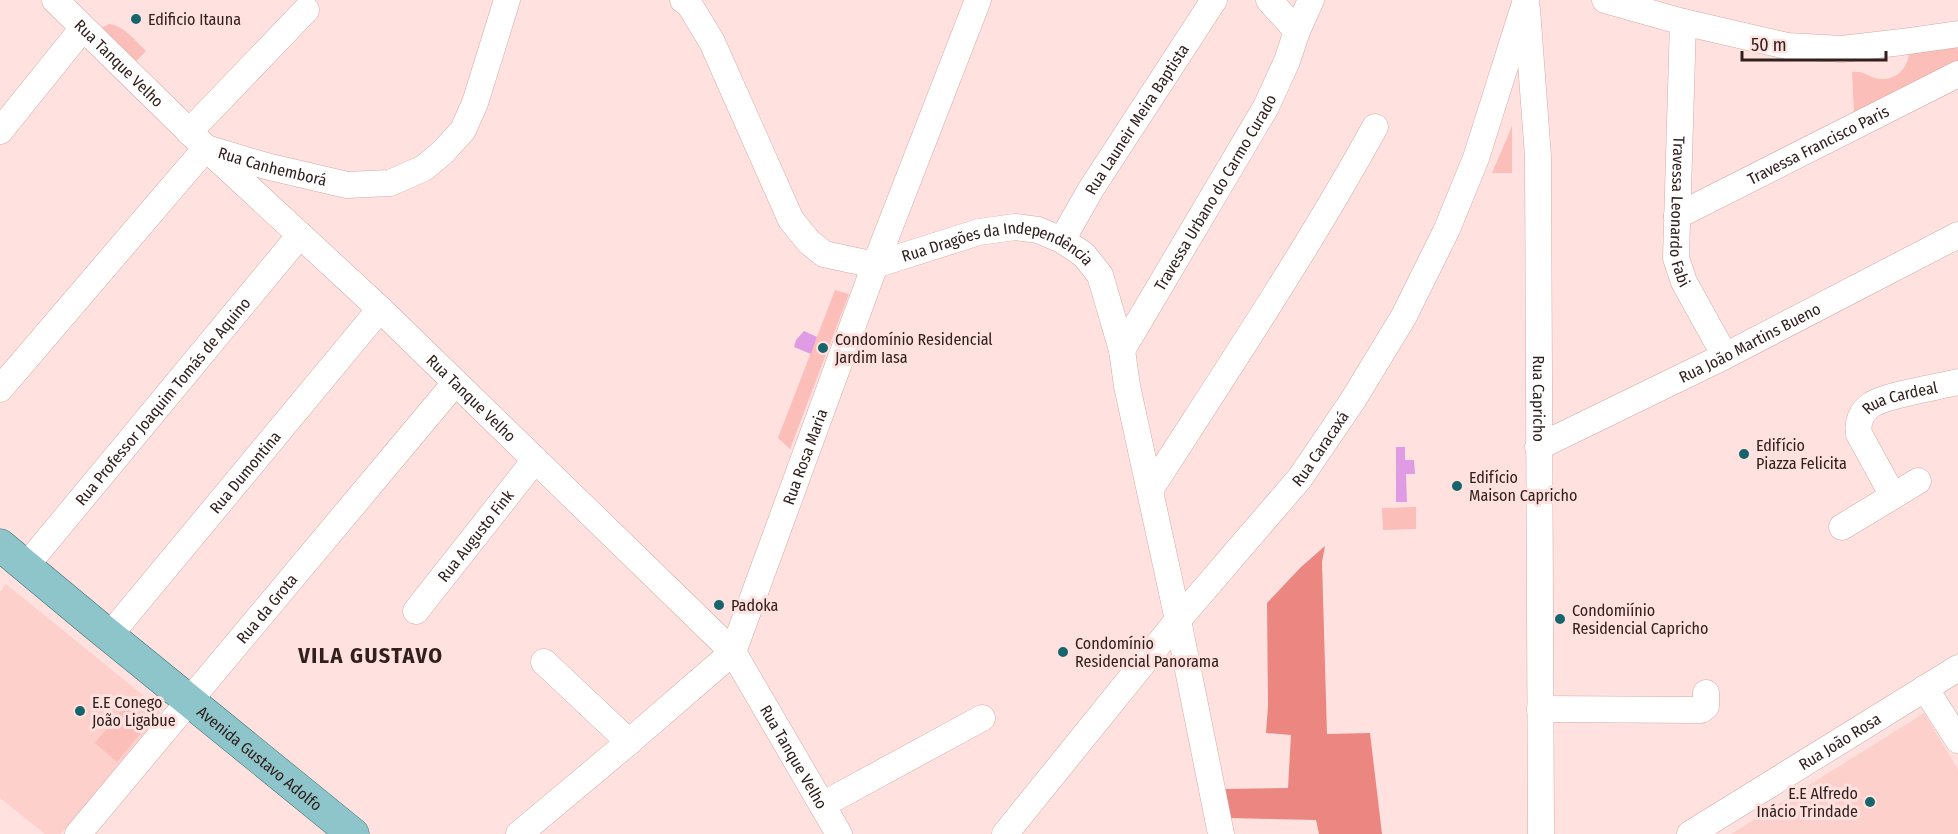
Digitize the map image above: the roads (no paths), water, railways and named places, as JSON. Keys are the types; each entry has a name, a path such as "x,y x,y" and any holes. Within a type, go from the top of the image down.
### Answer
{"main road":[{"name":"Avenida Gustavo Adolfo","path":"0,545 353,834"}],"street":[{"name":"Rua Tanque Velho","path":"55,0 197,140 380,309 733,652 822,805 835,833"},
{"name":"Rua Canhemborá","path":"0,388 197,140 266,166 347,185 390,183 424,168 463,130 475,103 507,0"},
{"name":"Rua Dragões da Independência","path":"683,0 689,4 712,42 791,220 809,242 824,254 875,265 979,232 1015,226 1038,230 1062,240 1084,255 1100,275 1122,350 1127,386 1178,620 1221,834"},
{"name":"Rua Rosa Maria","path":"519,834 733,652 875,265 978,0"},
{"name":"Rua Launeir Meira Baptista","path":"1062,240 1091,189 1214,0"},
{"path":"1269,0 1298,31"},
{"name":"Travessa Urbano do Carmo Curado","path":"1122,350 1266,107 1287,62 1311,0"},
{"name":"Rua Caracaxá","path":"1005,834 1178,620 1300,478 1353,400 1404,316 1447,229 1472,169 1527,0"},
{"name":"Rua Capricho","path":"1527,0 1538,157 1541,834"},
{"path":"1605,0 1683,22 1787,46 1842,49 1958,33"},
{"path":"197,140 306,10"},
{"name":"Travessa Leonardo Fabi","path":"1683,22 1676,258 1684,282 1725,356"},
{"path":"0,131 83,28"},
{"path":"1502,75 1510,69 1519,68 1534,82"},
{"name":"Travessa Francisco Paris","path":"1677,216 1958,74"},
{"path":"1150,490 1284,284 1375,127"},
{"name":"Rua Professor Joaquim Tomás de Aquino","path":"26,566 300,235"},
{"name":"Rua João Martins Bueno","path":"1538,447 1725,356 1958,235"},
{"name":"Rua Dumontina","path":"109,636 380,309"},
{"name":"Rua da Grota","path":"78,834 455,382"},
{"name":"Rua Cardeal","path":"1893,496 1859,434 1858,426 1861,416 1872,405 1893,397 1958,382"},
{"name":"Rua Augusto Fink","path":"416,611 535,460"},
{"path":"1842,527 1918,481"},
{"path":"544,662 629,742"},
{"name":"Rua João Rosa","path":"1690,834 1958,668"},
{"path":"1926,688 1958,740"},
{"path":"1540,709 1701,710 1706,706 1706,693"},
{"path":"822,805 982,718"}],"place":[{"name":"Edificio Itauna","path":"136,19"},
{"name":"Condomínio Residencial Jardim Iasa","path":"823,348"},
{"name":"Edifício Piazza Felicita","path":"1744,454"},
{"name":"Edifício Maison Capricho","path":"1457,486"},
{"name":"Padoka","path":"719,605"},
{"name":"Condomiínio Residencial Capricho","path":"1560,619"},
{"name":"Condomínio Residencial Panorama","path":"1063,652"},
{"name":"E.E Conego João Ligabue","path":"80,711"},
{"name":"E.E Alfredo Inácio Trindade","path":"1870,802"}],"district":[{"name":"VILA GUSTAVO","path":"371,655"}]}
